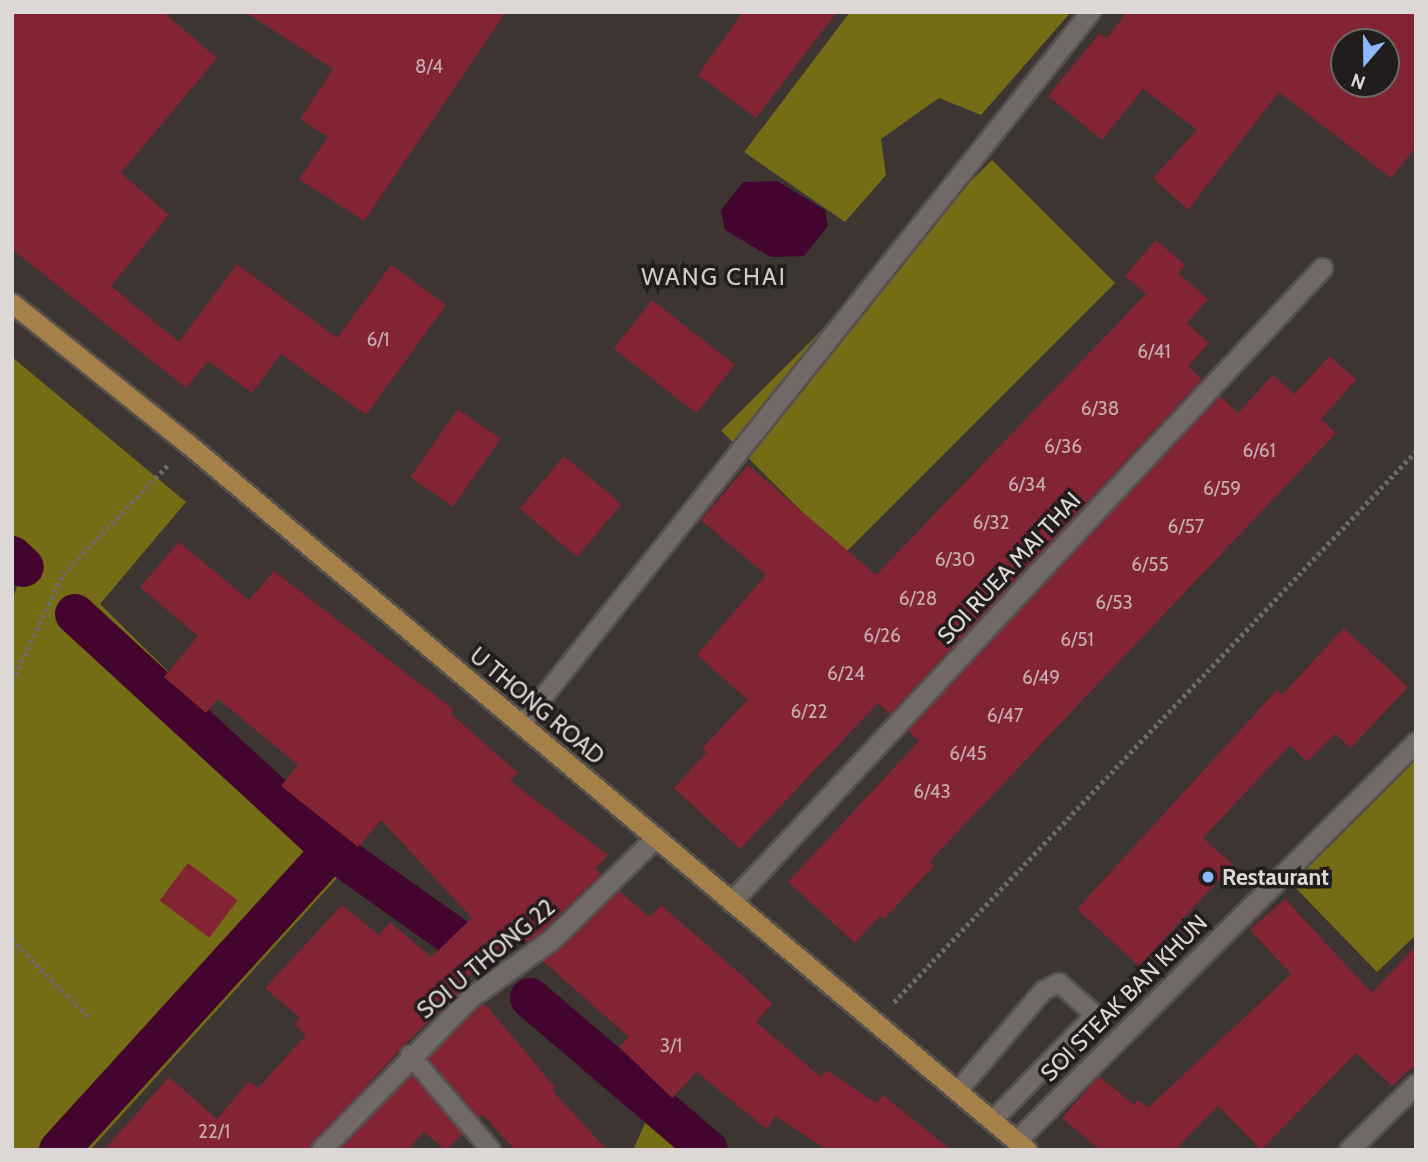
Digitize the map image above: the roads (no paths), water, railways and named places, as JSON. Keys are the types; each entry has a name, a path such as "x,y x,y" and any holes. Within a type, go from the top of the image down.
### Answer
{"main road":[{"name":"U THONG ROAD","path":"12,303 188,444 1021,1145"}],"street":[{"name":"SOI RUEA MAI THAI","path":"731,902 1322,268"},
{"name":"SOI STEAK BAN KHUN","path":"1021,1145 1416,742"},
{"name":"SOI U THONG 22","path":"321,1150 410,1055 471,997 551,940 655,838"},
{"path":"1349,1150 1416,1084"}],"lane":[{"path":"520,725 1091,12"},
{"path":"957,1092 1043,991 1059,983 1091,1012 1091,1019 992,1121"},
{"path":"410,1055 491,1150"}],"waterway":[{"path":"12,556 24,567"},
{"path":"75,614 332,850 480,955"},
{"path":"59,1150 332,850"},
{"path":"530,998 708,1150"}],"place":[{"name":"Restaurant","path":"1208,877"}],"district":[{"name":"WANG CHAI","path":"714,277"}]}
